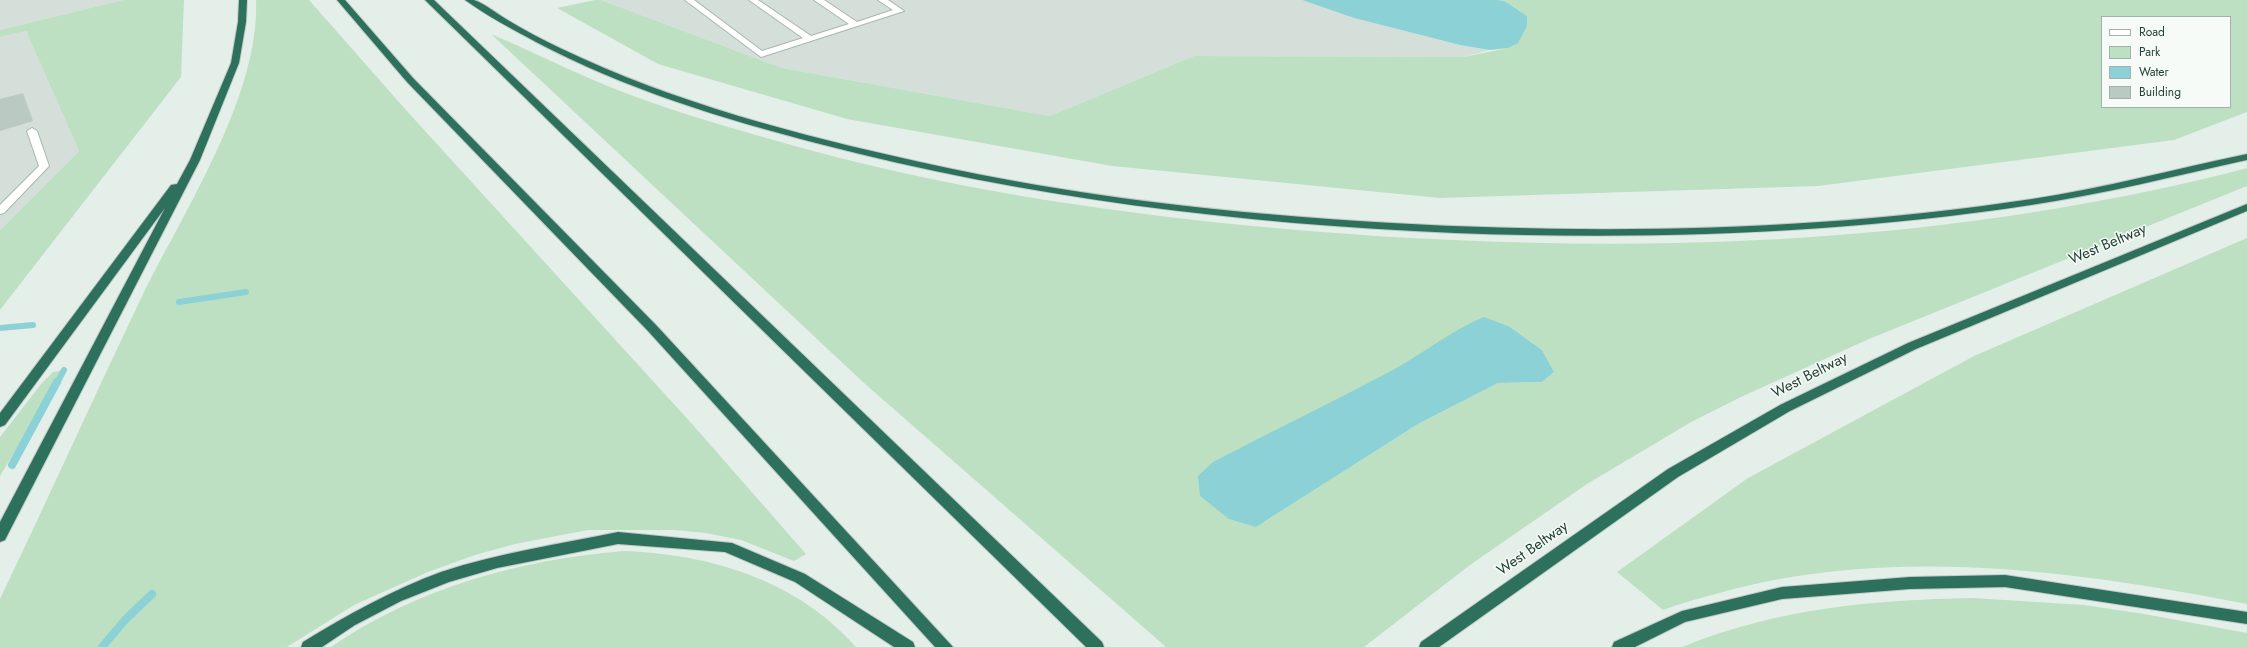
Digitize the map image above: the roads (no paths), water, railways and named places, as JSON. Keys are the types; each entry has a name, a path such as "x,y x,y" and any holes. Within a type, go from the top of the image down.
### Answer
{"highway":[{"path":"0,536 195,160 235,63 242,22 243,0"},
{"path":"341,0 410,80 652,328 945,647"},
{"path":"429,0 1096,647"},
{"path":"469,0 502,22 617,77 714,112 802,137 898,162 1064,192 1158,206 1279,219 1489,231 1615,233 1820,226 1930,216 2036,201 2247,157"},
{"path":"0,422 195,160"},
{"name":"West Beltway","path":"1427,647 1673,473 1785,408 1912,346 2247,207"},
{"path":"309,647 350,621 396,597 445,577 497,562 618,538 727,547 800,578 907,647"},
{"path":"1620,647 1682,617 1782,593 1910,583 2005,581 2243,617"}],"lane":[{"path":"688,0 761,54 900,11 882,0"},
{"path":"753,0 810,39"},
{"path":"818,0 856,25"},
{"path":"0,212 44,166 32,131"}],"water":[{"path":"1302,0 1497,0 1504,1 1527,16 1527,26 1518,43 1508,48 1490,50 1460,45 1354,18"},
{"path":"1484,317 1510,327 1542,350 1554,372 1542,382 1498,383 1418,424 1256,527 1229,519 1200,496 1198,476 1213,462 1389,372 1472,322"}],"waterway":[{"path":"179,302 246,292"},
{"path":"0,328 33,325"},
{"path":"57,383 64,370"},
{"path":"12,465 57,382"},
{"path":"102,647 125,620 152,594"}]}
